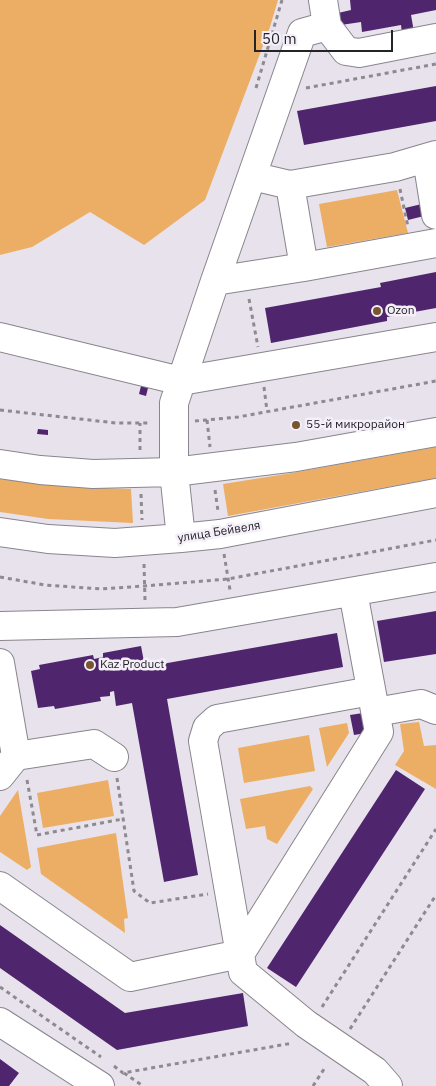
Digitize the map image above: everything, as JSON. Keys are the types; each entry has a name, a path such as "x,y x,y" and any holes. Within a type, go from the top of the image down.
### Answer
{"main road":[{"path":"181,538 174,472 174,403 302,33 325,13 346,52 359,53 436,38"},
{"path":"252,176 290,186 395,167 432,157 436,215"},
{"path":"290,186 304,267"},
{"path":"215,281 424,245"},
{"path":"0,338 181,381 436,337"},
{"path":"0,464 40,470 93,474 174,472 289,458 436,432"},
{"name":"улица Бейвеля","path":"0,532 48,539 115,543 181,538 220,534 436,494"},
{"path":"0,626 178,622 436,577"},
{"path":"0,886 130,977 240,954 379,732 353,592"},
{"path":"0,663 4,708 13,762 94,744 114,757"},
{"path":"388,1086 375,1071 308,1025 243,972 202,741 207,728 217,719 374,702 421,704 436,710"},
{"path":"0,1022 100,1086"}],"path":[{"path":"281,93 436,64"},
{"path":"395,167 424,245"},
{"path":"0,410 116,423 174,423 238,417 436,381"},
{"path":"0,577 45,585 101,589 228,579 436,540"},
{"path":"114,757 134,891 150,903 229,891"},
{"path":"13,762 37,835 123,819"},
{"path":"124,1073 293,1044 308,1025 436,829"},
{"path":"313,1086 436,895"},
{"path":"0,987 143,1086"}],"shaded area":[{"path":"0,0 278,0 270,27 205,200 144,245 90,212 32,247 0,255"},
{"path":"397,190 408,233 327,247 319,204"},
{"path":"436,447 436,478 228,516 223,484"},
{"path":"0,479 71,487 131,489 133,523 48,519 0,512"},
{"path":"419,722 424,746 436,745 436,789 395,765 404,751 400,724"},
{"path":"347,723 349,733 327,767 319,728"},
{"path":"309,735 315,771 244,783 238,748"},
{"path":"108,780 114,816 43,828 37,793"},
{"path":"310,786 313,789 277,844 267,839 265,826 246,829 240,799"},
{"path":"18,790 31,867 27,870 0,852 0,816"},
{"path":"116,833 128,918 124,919 125,933 41,874 37,848"}],"building":[{"path":"350,0 436,0 436,10 411,15 414,32 402,34 401,25 362,32 361,22 341,25 338,13 351,10"},
{"path":"436,86 436,121 304,145 297,111"},
{"path":"426,203 428,215 408,220 405,208"},
{"path":"436,272 436,308 387,317 387,321 271,343 265,308 381,287 380,283"},
{"path":"143,378 150,380 146,396 139,394"},
{"path":"38,429 48,430 48,435 37,434"},
{"path":"436,611 436,654 384,662 377,621"},
{"path":"337,633 343,667 167,699 198,875 164,882 132,703 116,706 114,691 110,692 110,696 100,697 101,701 55,709 54,706 38,708 31,671 40,669 39,665 93,655 94,659 103,657 103,653 141,646 145,667"},
{"path":"363,713 366,733 354,735 350,715"},
{"path":"396,770 425,789 296,987 267,968"},
{"path":"0,925 125,1013 243,993 248,1026 117,1050 0,968"},
{"path":"0,1059 19,1073 9,1086 0,1086"}],"place":[{"name":"Ozon","path":"377,311"},
{"name":"55-й микрорайон","path":"296,425"},
{"name":"Kaz Product","path":"90,665"}]}
